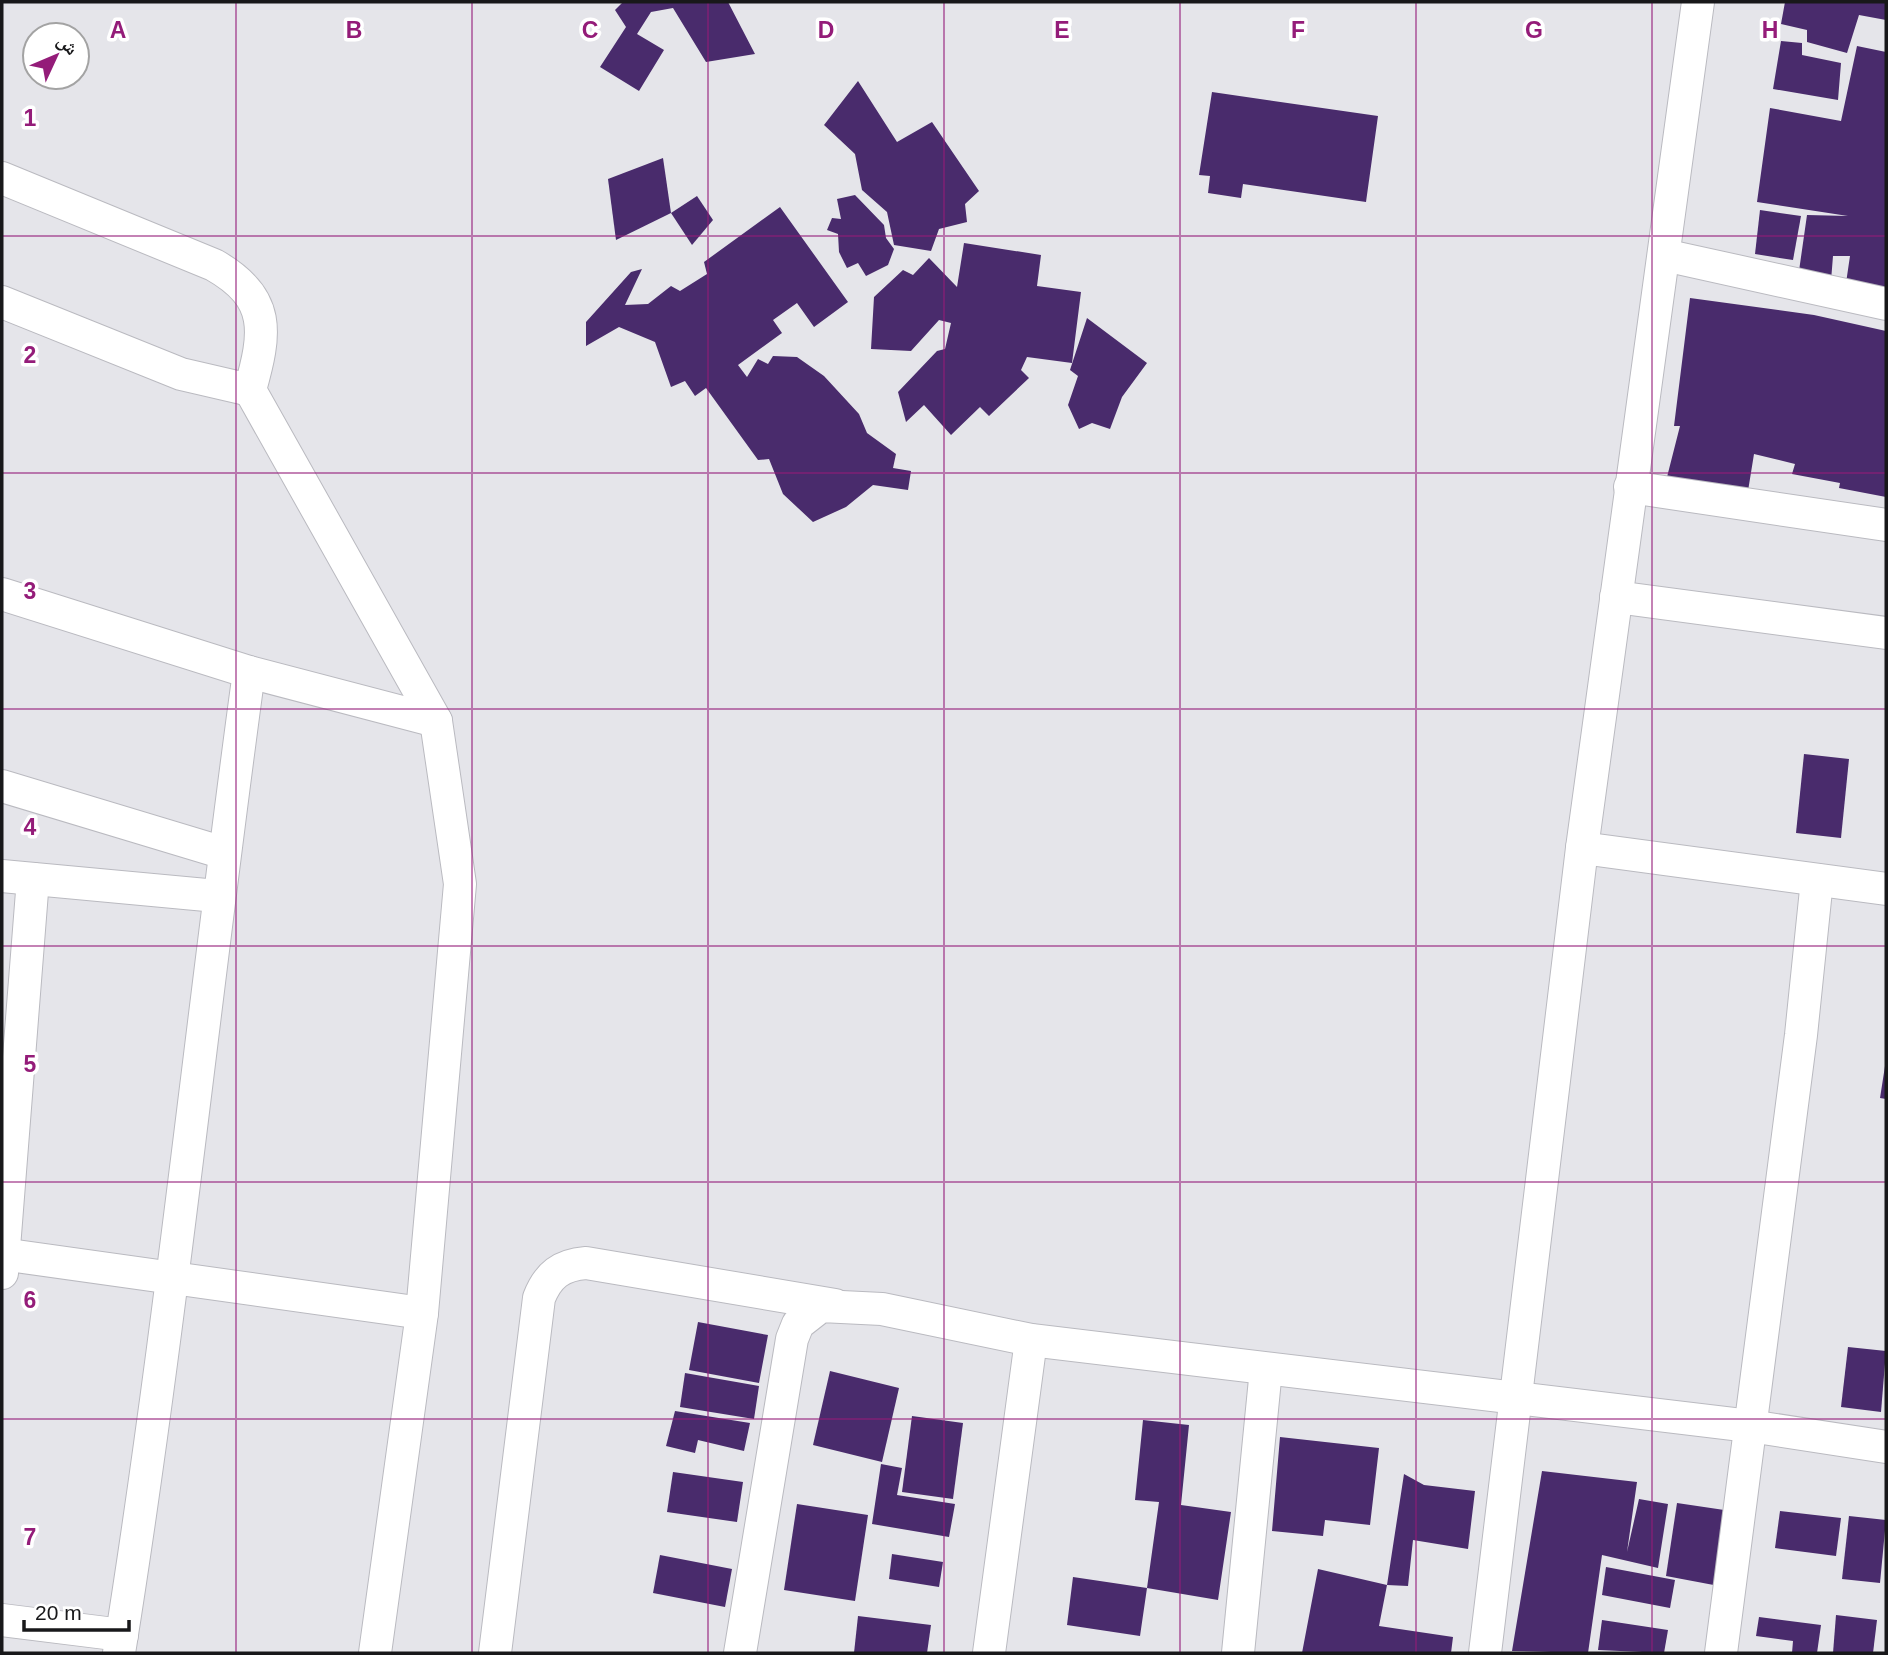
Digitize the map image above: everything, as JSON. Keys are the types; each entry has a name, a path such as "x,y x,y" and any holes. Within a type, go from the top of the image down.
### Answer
{"street":[{"path":"1485,1653 1518,1398 1582,848 1698,2"},
{"path":"2,178 184,252 234,277 252,294 260,319 262,346 250,390 436,721 460,884 422,1313 375,1653"},
{"path":"1664,255 1886,304"},
{"path":"2,302 181,374 250,390"},
{"path":"1630,488 1886,525"},
{"path":"2,594 248,672 436,721"},
{"path":"1616,597 1886,633"},
{"path":"2,1620 121,1644 171,1278 217,896 248,672"},
{"path":"2,786 224,853"},
{"path":"1582,848 1886,889"},
{"path":"217,896 17,878 3,1260 171,1278 422,1313"},
{"path":"1721,1653 1800,1049 1817,880"},
{"path":"495,1653 539,1298 545,1283 556,1272 570,1265 586,1263 837,1306"},
{"path":"740,1653 792,1339 798,1324 821,1306 882,1309 1031,1340 1750,1426 1886,1447"},
{"path":"989,1653 1031,1340"},
{"path":"1238,1653 1266,1369"}],"building":[{"path":"623,2 728,2 755,54 706,62 673,8 651,12 637,34 664,50 639,91 600,67 626,27 615,10"},
{"path":"1785,2 1886,2 1886,20 1859,15 1847,53 1807,42 1807,30 1781,24"},
{"path":"1781,41 1802,43 1802,55 1841,63 1838,100 1773,89"},
{"path":"1857,46 1886,52 1886,290 1846,283 1850,256 1833,256 1831,281 1798,278 1807,215 1848,216 1757,202 1770,108 1841,121"},
{"path":"858,81 897,142 932,122 979,191 965,204 967,222 939,229 931,251 894,245 887,212 862,190 855,154 824,125"},
{"path":"1212,92 1378,116 1366,202 1243,184 1241,198 1208,193 1210,176 1199,175"},
{"path":"663,158 671,213 616,240 608,179"},
{"path":"855,195 884,225 886,238 894,249 888,265 866,276 858,263 847,268 839,252 838,234 827,230 832,218 841,219 837,199"},
{"path":"697,196 713,220 692,245 671,213"},
{"path":"780,207 848,302 814,327 797,303 773,320 782,333 738,365 747,377 758,359 768,364 773,356 797,357 824,376 859,414 867,433 896,454 893,468 911,471 908,490 873,485 846,507 813,522 783,494 769,459 758,460 706,388 695,396 685,381 671,387 655,342 619,327 586,346 586,322 631,272 642,269 625,305 648,304 671,286 680,291 707,274 704,262"},
{"path":"1760,210 1801,216 1793,260 1755,254"},
{"path":"964,243 1041,255 1037,286 1081,292 1072,363 1027,357 1021,370 1029,378 989,416 980,407 951,435 924,405 906,422 898,392 937,351 945,349 951,323 939,320 911,351 871,349 874,297 903,270 913,275 929,258 957,287"},
{"path":"1690,298 1814,315 1886,331 1886,497 1839,488 1840,483 1792,474 1795,464 1754,454 1748,491 1667,477 1680,426 1674,426"},
{"path":"1087,318 1147,363 1122,397 1110,429 1092,423 1079,429 1068,405 1078,376 1070,370"},
{"path":"1804,754 1849,759 1841,838 1796,833"},
{"path":"1886,1066 1886,1099 1880,1098"},
{"path":"698,1322 768,1335 759,1383 689,1370"},
{"path":"1848,1347 1886,1351 1881,1412 1841,1407"},
{"path":"830,1371 899,1388 882,1462 813,1445"},
{"path":"685,1373 759,1386 754,1419 680,1407"},
{"path":"675,1411 750,1423 744,1451 698,1440 695,1453 666,1446"},
{"path":"912,1416 963,1423 953,1499 902,1492"},
{"path":"1143,1420 1189,1425 1181,1505 1231,1512 1218,1600 1147,1588 1159,1502 1135,1500"},
{"path":"1280,1437 1379,1448 1370,1525 1325,1520 1323,1536 1272,1531"},
{"path":"881,1464 902,1468 897,1495 955,1504 949,1537 872,1524"},
{"path":"1542,1471 1637,1482 1627,1552 1639,1499 1668,1504 1658,1568 1602,1555 1588,1653 1512,1651"},
{"path":"673,1472 743,1482 737,1522 667,1512"},
{"path":"1404,1474 1424,1485 1475,1491 1468,1549 1413,1540 1408,1586 1387,1585"},
{"path":"1677,1503 1731,1511 1719,1586 1666,1576"},
{"path":"797,1504 868,1515 855,1601 784,1590"},
{"path":"1780,1511 1841,1518 1836,1556 1775,1548"},
{"path":"1849,1516 1886,1520 1880,1583 1842,1579"},
{"path":"892,1554 943,1562 939,1587 889,1579"},
{"path":"660,1555 732,1569 725,1607 653,1593"},
{"path":"1606,1567 1675,1580 1670,1608 1602,1595"},
{"path":"1318,1569 1387,1585 1379,1626 1453,1637 1451,1653 1302,1653"},
{"path":"1073,1577 1147,1588 1140,1636 1067,1625"},
{"path":"1836,1615 1877,1620 1873,1653 1833,1653"},
{"path":"858,1616 931,1625 927,1653 854,1653"},
{"path":"1759,1617 1821,1625 1817,1653 1792,1653 1793,1641 1756,1636"},
{"path":"1602,1620 1668,1630 1664,1653 1598,1650"}]}
